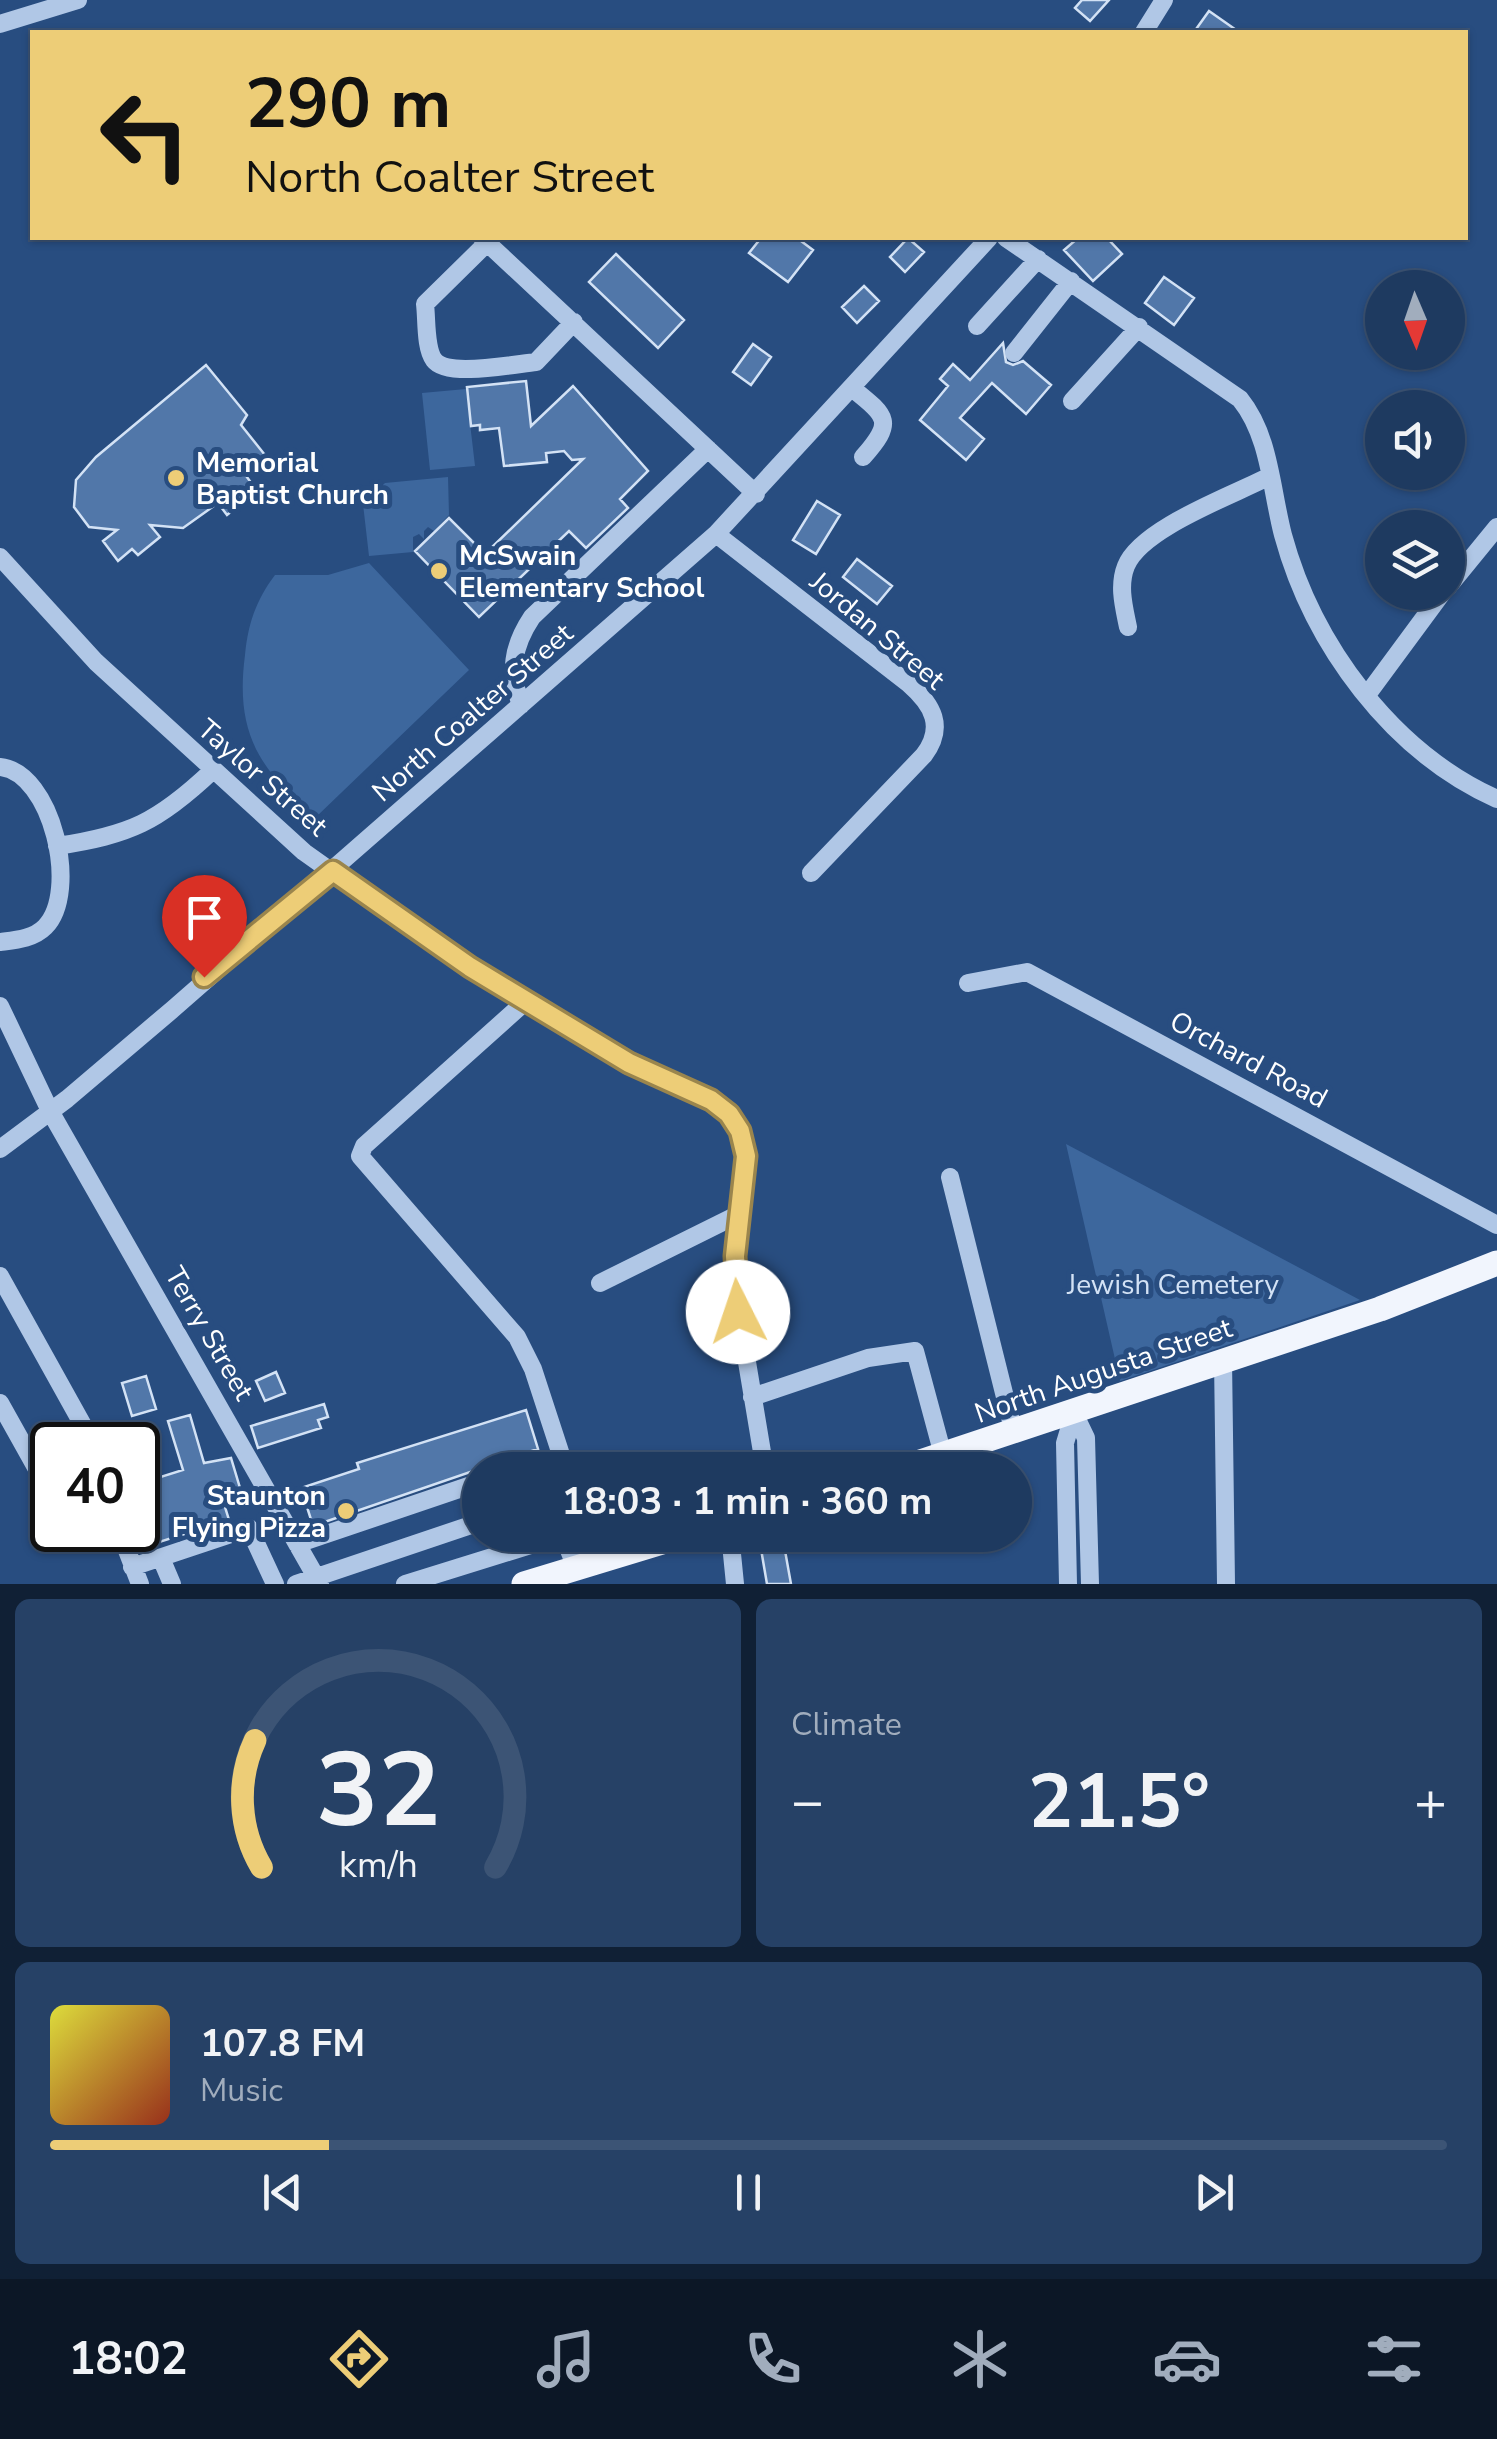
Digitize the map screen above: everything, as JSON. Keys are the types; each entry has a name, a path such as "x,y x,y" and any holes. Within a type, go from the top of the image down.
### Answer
{"main road":[{"name":"North Augusta Street","path":"953,1452 1423,1294 1497,1263"},
{"path":"524,1584 629,1552"}],"street":[{"path":"0,24 78,0"},
{"path":"1145,30 1164,0"},
{"path":"574,322 536,362 453,370 436,364 431,356 425,304 485,240 574,322 756,494"},
{"name":"North Coalter Street","path":"0,1149 333,871 716,534 987,240"},
{"path":"1009,240 1240,398 1260,432 1289,556 1306,598 1367,695 1432,762 1497,800"},
{"path":"978,326 1038,259"},
{"path":"1014,352 1070,281"},
{"path":"1072,402 1140,328"},
{"path":"853,389 883,415 885,424 884,434 863,457"},
{"path":"521,705 513,682 514,658 532,617 708,449"},
{"path":"1128,627 1121,590 1126,564 1147,541 1270,476"},
{"path":"1465,566 1497,527"},
{"name":"Jordan Street","path":"716,534 909,684 924,697 935,717 934,737 924,755 811,873"},
{"name":"Taylor Street","path":"0,557 58,625 304,852 442,950 629,1063 711,1100 729,1114 745,1148 734,1284 762,1452"},
{"path":"1367,695 1430,610"},
{"path":"0,767 16,768 34,783 57,846 58,892 48,925 23,939 0,942"},
{"path":"57,846 103,839 145,826 212,771"},
{"name":"Orchard Road","path":"968,982 1027,972 1497,1225"},
{"path":"526,1001 364,1146 361,1160 517,1337 533,1369 560,1452"},
{"name":"Terry Street","path":"2,1010 50,1110 317,1579"},
{"path":"950,1177 1014,1433"},
{"path":"600,1283 739,1214"},
{"path":"0,1276 81,1422"},
{"path":"752,1398 868,1358 914,1351 942,1452"},
{"path":"1224,1359 1226,1584"},
{"path":"0,1403 30,1457"},
{"path":"1068,1584 1065,1443 1074,1413"},
{"path":"1074,1413 1086,1438 1090,1584"},
{"path":"297,1544 462,1488"},
{"path":"127,1552 136,1576 160,1558 250,1528 275,1584"},
{"path":"296,1584 462,1528"},
{"path":"405,1584 563,1535 586,1565"},
{"path":"586,1565 587,1552"},
{"path":"732,1552 735,1584"},
{"path":"160,1558 172,1584"}],"green space":[{"path":"466,389 475,466 430,470 422,393"},
{"path":"448,477 449,515 434,531 428,527 424,539 419,534 413,537 413,552 369,556 363,504 385,483"},
{"path":"369,563 469,670 316,817 279,782 255,747 244,706 248,633 258,603 275,575 328,575"},
{"name":"Jewish Cemetery","path":"1066,1144 1360,1300 1120,1381"}],"building":[{"path":"1082,0 1109,0 1090,21 1075,8"},
{"path":"1209,11 1236,30 1195,30"},
{"path":"759,240 800,240 813,250 788,282 749,253"},
{"path":"906,240 924,252 905,272 890,257"},
{"path":"1076,240 1109,240 1122,254 1093,281 1064,250"},
{"path":"616,254 684,320 658,348 589,282"},
{"path":"1164,277 1194,298 1174,325 1145,303"},
{"path":"864,286 879,301 857,323 842,307"},
{"path":"1003,343 1006,362 1013,365 1023,361 1051,385 1026,414 992,383 960,418 984,439 966,460 920,420 948,386 940,379 953,364 970,380"},
{"path":"753,344 771,357 751,385 733,372"},
{"path":"206,365 247,415 241,425 265,455 244,473 257,491 227,515 218,503 183,528 150,525 160,537 138,555 132,549 118,561 103,541 117,530 89,527 74,507 76,480 96,457"},
{"path":"526,381 531,426 573,386 648,471 620,499 628,508 586,548 569,531 479,617 415,551 449,518 485,554 583,459 572,460 564,451 546,453 547,462 504,466 499,428 480,430 480,425 471,426 467,387"},
{"path":"817,501 840,515 816,554 793,540"},
{"path":"857,559 892,586 877,604 843,577"},
{"path":"276,1372 285,1393 265,1401 256,1381"},
{"path":"146,1376 156,1409 132,1416 122,1383"},
{"path":"324,1404 328,1417 318,1420 321,1428 258,1448 251,1426"},
{"path":"526,1410 538,1449 462,1452 462,1475 313,1526 301,1488 359,1469 357,1463"},
{"path":"190,1415 204,1463 231,1458 240,1488 221,1494 229,1520 160,1542 160,1477 183,1470 168,1421"},
{"path":"762,1552 785,1552 791,1584 767,1584"}],"place":[{"name":"Memorial Baptist Church","path":"176,478"},
{"name":"McSwain Elementary School","path":"439,571"},
{"name":"Staunton Flying Pizza","path":"346,1511"}],"route":[{"path":"204,977 333,871 442,950 526,1001 629,1063 711,1100 733,1118 745,1148 735,1256 738,1312"}]}
